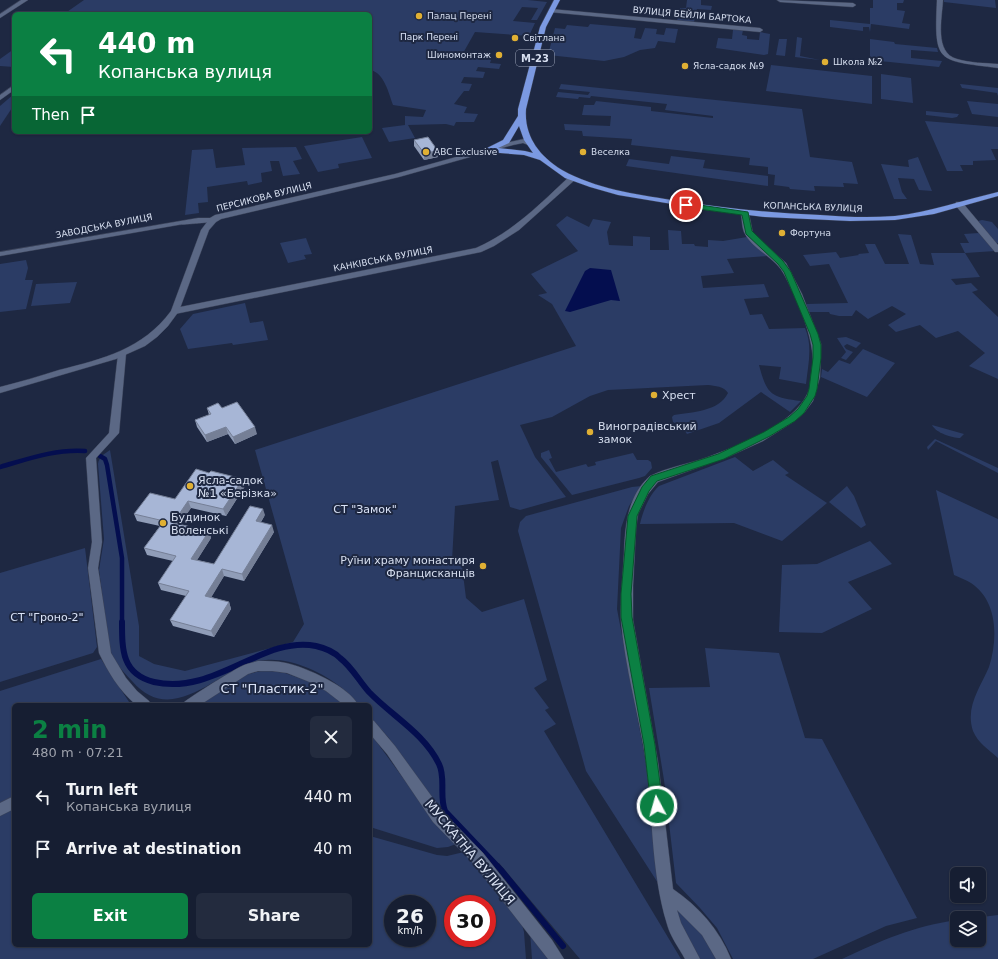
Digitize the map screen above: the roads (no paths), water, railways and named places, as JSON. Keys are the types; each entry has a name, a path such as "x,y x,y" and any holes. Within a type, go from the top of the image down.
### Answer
{"highway":[{"name":"КОПАНСЬКА ВУЛИЦЯ","path":"557,0 542,31 520,118 523,132 528,143 546,161 584,183 627,194 746,214 799,218 874,219 909,216 998,194"},
{"path":"490,150 506,141 520,118"},
{"path":"490,150 526,153 546,161"}],"street":[{"path":"0,16 25,0"},
{"path":"780,0 853,5"},
{"path":"940,0 940,42 944,54 950,59 998,66"},
{"name":"ВУЛИЦЯ БЕЙЛИ БАРТОКА","path":"551,11 760,30"},
{"path":"0,98 12,89"},
{"name":"ПЕРСИКОВА ВУЛИЦЯ","path":"0,390 122,354 154,335 169,321 175,311 205,230 213,220 227,214 397,176 490,150 516,148 528,143"},
{"name":"КАНКІВСЬКА ВУЛИЦЯ","path":"175,311 478,250 496,243 503,238 573,178"},
{"path":"959,204 998,250"},
{"path":"693,959 674,925 666,893 652,762 626,617 626,600 633,516 646,489 654,479 721,456 767,434 792,419 807,403 813,389 817,349 810,323 784,266 748,232 746,214"},
{"name":"ЗАВОДСЬКА ВУЛИЦЯ","path":"0,254 178,222 213,220"},
{"path":"122,354 114,433 91,458 97,542 93,568 105,653 110,664 134,696 143,703"},
{"path":"191,703 243,671 263,665 285,668 321,681 334,688 350,703"},
{"name":"МУСКАТНА ВУЛИЦЯ","path":"372,727 385,741 438,817 478,858 547,945 556,959"},
{"path":"0,810 12,803"},
{"path":"666,893 694,914 716,942 724,959"}],"waterway":[{"path":"0,467 52,453 85,451"},
{"path":"100,456 105,459 107,465 122,558 122,642 126,660 130,667 143,678 154,682 176,684 198,681 277,649 296,645 316,646 335,654 348,666 369,692 407,725 433,753 441,769 443,805 445,811 501,870 563,946"}],"place":[{"name":"Палац Перені","path":"419,16"},
{"name":"Світлана","path":"515,38"},
{"name":"Шиномонтаж","path":"499,55"},
{"name":"Школа №2","path":"825,62"},
{"name":"Ясла-садок №9","path":"685,66"},
{"name":"ABC Exclusive","path":"426,152"},
{"name":"Веселка","path":"583,152"},
{"name":"Фортуна","path":"782,233"},
{"name":"Хрест","path":"654,395"},
{"name":"Виноградівський замок","path":"590,432"},
{"name":"Ясла-садок №1 «Берізка»","path":"190,486"},
{"name":"Будинок Воленські","path":"163,523"},
{"name":"Руїни храму монастиря Францисканців","path":"483,566"}],"park label":[{"name":"Парк Перені","path":"429,37"},
{"name":"СТ \"Замок\"","path":"365,509"},
{"name":"СТ \"Гроно-2\"","path":"47,617"},
{"name":"СТ \"Пластик-2\"","path":"272,688"}]}
